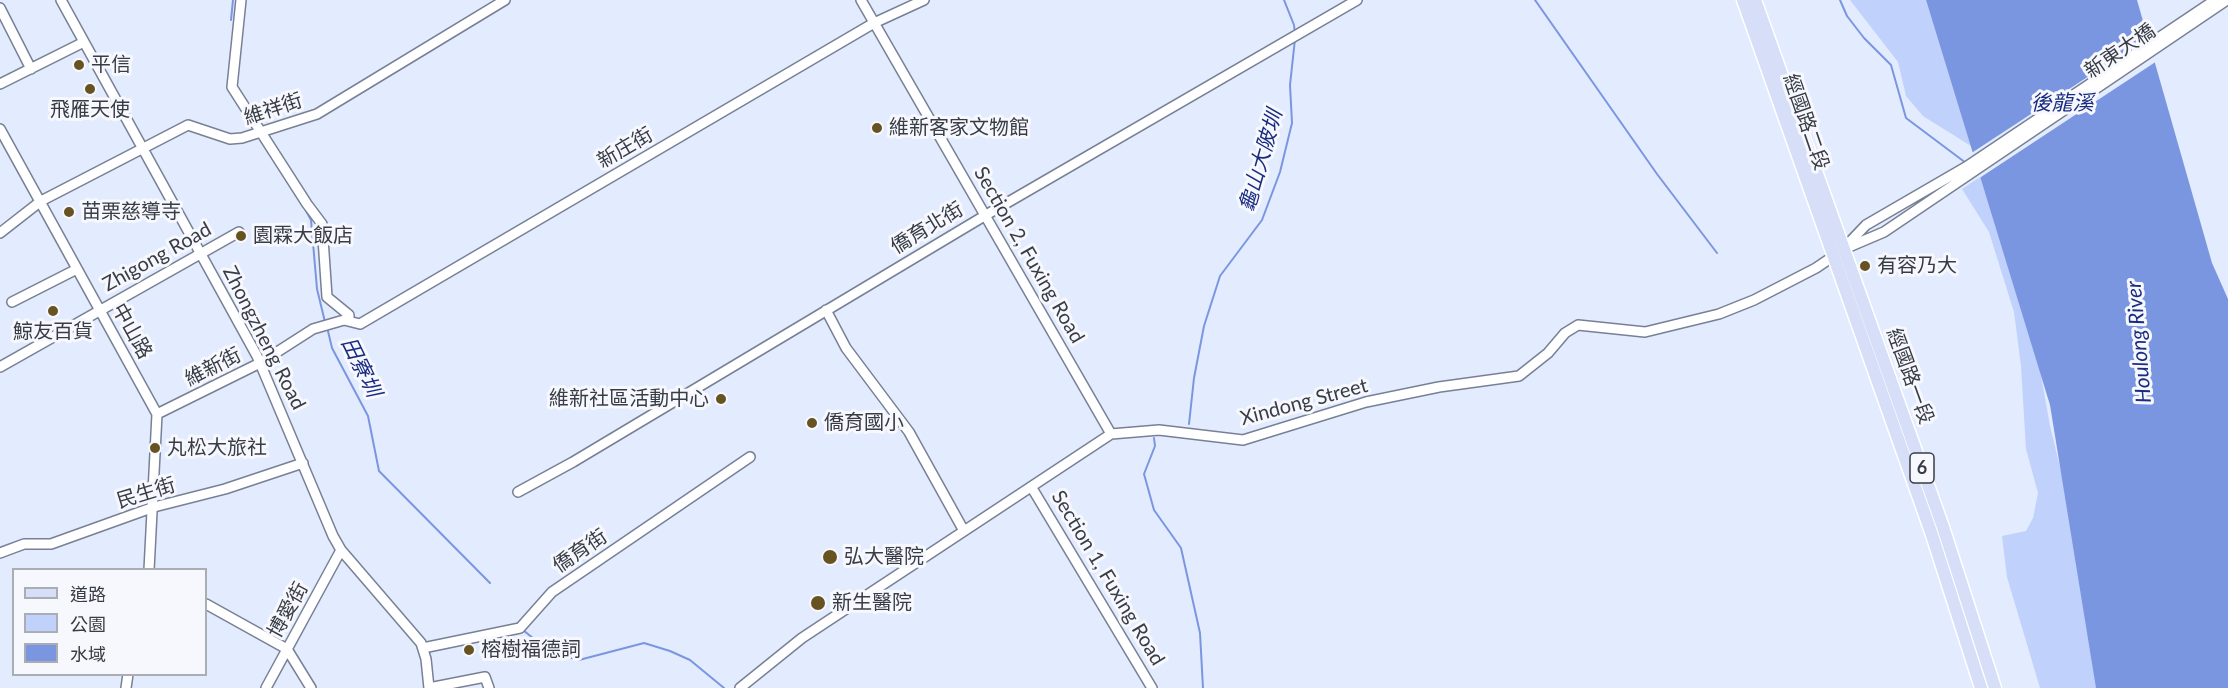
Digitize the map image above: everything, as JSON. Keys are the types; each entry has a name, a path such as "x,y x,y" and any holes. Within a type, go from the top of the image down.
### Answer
{"main road":[{"name":"經國路二段","path":"1743,0 1833,256"},
{"name":"經國路二段","path":"1755,0 1844,249"},
{"name":"經國路一段","path":"1844,249 1943,527 1995,688"},
{"name":"經國路一段","path":"1833,256 1931,532 1981,688"}],"street":[{"name":"Zhongzheng Road","path":"60,0 260,363 303,462 327,525 341,550 416,635 423,648 429,688"},
{"path":"241,0 232,87 306,204 322,224 327,297 349,315 347,320"},
{"name":"維祥街","path":"0,233 41,201 141,147 188,125 230,139 242,138 316,114 505,0"},
{"name":"Section 2, Fuxing Road","path":"861,0 1111,434"},
{"name":"新庄街","path":"347,320 360,324 874,23 924,0"},
{"name":"僑育北街","path":"518,492 573,462 986,215 1357,0"},
{"name":"新東大橋","path":"1844,249 1866,225 1966,167 2215,0"},
{"name":"新東大橋","path":"1844,249 1884,232 2227,0"},
{"path":"0,8 32,69"},
{"path":"0,84 84,42"},
{"name":"中山路","path":"0,129 157,414"},
{"name":"Zhigong Road","path":"0,367 239,232"},
{"name":"Xindong Street","path":"740,688 802,638 1111,434 1159,430 1243,440 1366,402 1439,387 1519,376 1548,353 1565,333 1578,325 1645,332 1719,314 1786,285 1844,249"},
{"path":"12,302 77,269"},
{"path":"826,310 846,348 909,432 964,531"},
{"name":"維新街","path":"157,414 260,363 313,329 347,320"},
{"path":"149,568 157,414"},
{"name":"僑育街","path":"423,648 519,628 552,592 750,457"},
{"name":"民生街","path":"0,553 24,544 51,544 154,507 225,489 303,462"},
{"name":"Section 1, Fuxing Road","path":"1032,488 1152,688"},
{"name":"博愛街","path":"266,688 341,550"},
{"path":"207,605 287,649 310,688"},
{"path":"429,688 485,677 489,688"}],"green space":[{"path":"1850,0 1926,0 1971,146 1923,116 1906,96 1898,62"},
{"path":"1980,177 2035,342 2050,426 2091,594 2130,688 2040,688 2007,577 2002,536 2026,531 2033,518 2038,493 2026,449 2021,366 2014,312 1989,232 1962,189"}],"water":[{"name":"後龍溪","path":"1926,0 2137,0 2212,263 2228,299 2228,688 2096,688 2050,405"}],"pier":[{"path":"2150,36 2157,61 1978,179 1970,154"}],"waterway":[{"name":"田寮圳","path":"231,20 233,0"},
{"name":"龜山大陂圳","path":"1284,0 1294,25 1295,34"},
{"path":"1535,0 1657,174 1717,253"},
{"path":"1840,0 1847,16 1864,38 1891,65 1906,118 1966,163"},
{"name":"龜山大陂圳","path":"1189,424 1194,378 1204,326 1220,276 1262,220 1280,172 1292,123 1290,85 1295,39"},
{"name":"田寮圳","path":"304,207 311,220 317,289 325,322"},
{"name":"田寮圳","path":"327,327 332,348 368,416 379,471 490,583"},
{"name":"龜山大陂圳","path":"1154,438 1155,446 1144,474 1154,510 1181,548 1200,633 1203,688"},
{"name":"田寮圳","path":"523,630 550,652 579,660 644,643 690,660 724,688"}],"place":[{"name":"平信","path":"79,65"},
{"name":"飛雁天使","path":"90,89"},
{"name":"維新客家文物館","path":"877,128"},
{"name":"苗栗慈導寺","path":"69,212"},
{"name":"園霖大飯店","path":"241,236"},
{"name":"有容乃大","path":"1865,266"},
{"name":"鯨友百貨","path":"53,311"},
{"name":"維新社區活動中心","path":"721,399"},
{"name":"僑育國小","path":"812,423"},
{"name":"丸松大旅社","path":"155,448"},
{"name":"弘大醫院","path":"830,557"},
{"name":"新生醫院","path":"818,603"},
{"name":"榕樹福德詞","path":"469,650"}],"water label":[{"name":"Houlong River","path":"2139,342"}]}
